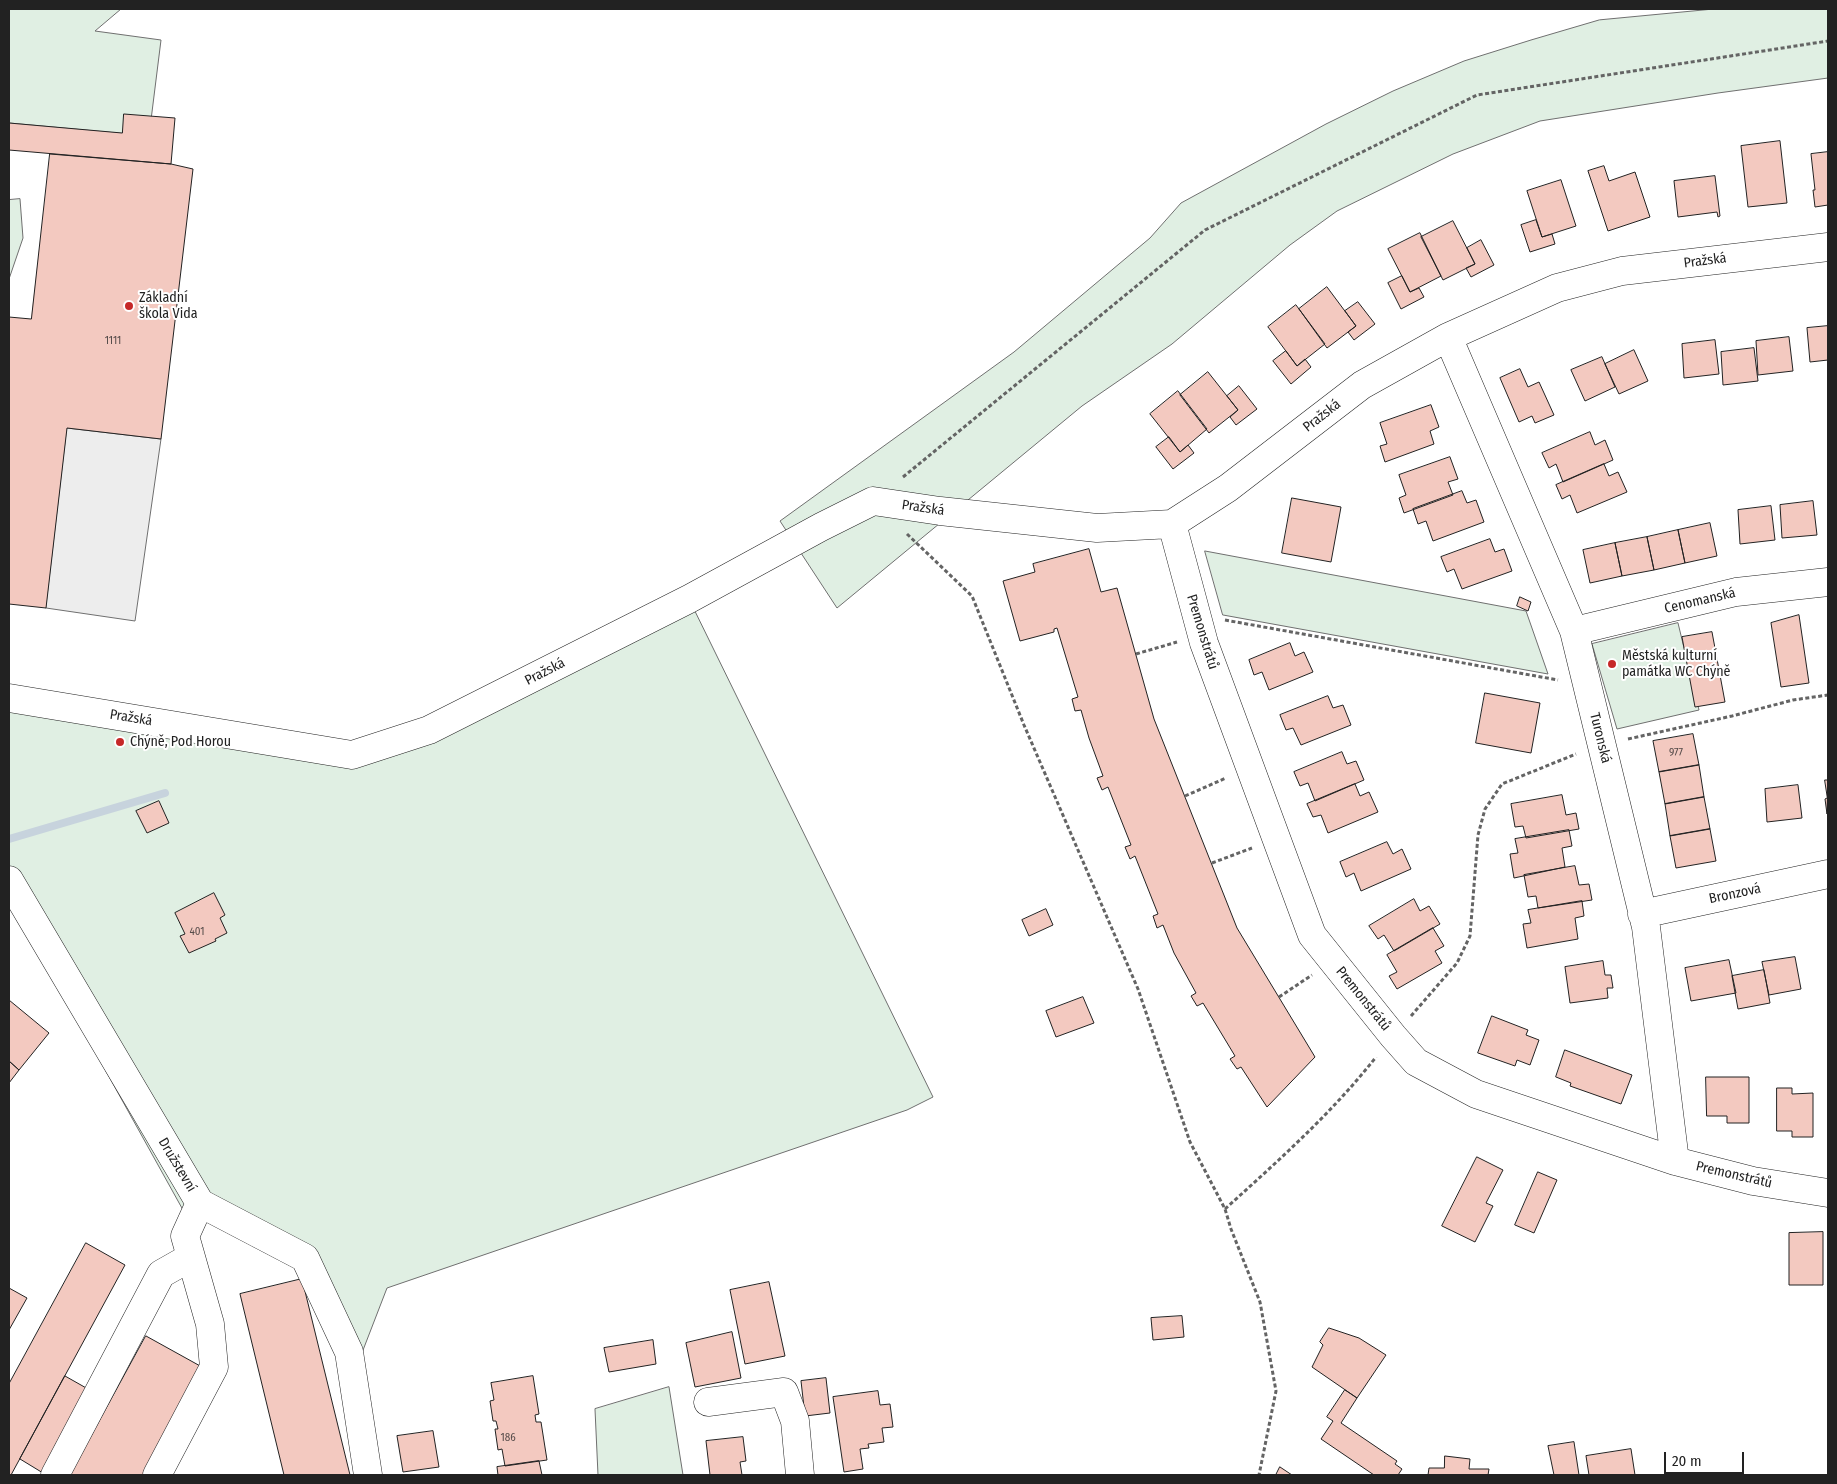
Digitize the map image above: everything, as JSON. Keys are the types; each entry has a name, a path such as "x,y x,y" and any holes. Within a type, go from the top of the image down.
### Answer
{"street":[{"name":"Pražská","path":"9,698 352,755 429,730 689,599 873,501 940,511 1097,528 1172,524 1228,488 1362,384 1448,337 1557,288 1622,272 1828,246"},
{"name":"Turonská","path":"1448,337 1574,631 1646,927 1675,1161"},
{"name":"Premonstrátů","path":"1172,524 1198,625 1312,935 1392,1036 1416,1062 1476,1094 1675,1161 1753,1180 1828,1193"},
{"name":"Cenomanská","path":"1574,631 1736,592 1828,582"},
{"name":"Bronzová","path":"1642,914 1828,874"},
{"name":"Družstevní","path":"9,880 200,1203 305,1258 349,1352 368,1475"},
{"path":"157,1475 214,1367 210,1324 185,1236 200,1203"},
{"path":"55,1475 161,1274 191,1257"},
{"path":"708,1402 784,1392 795,1421 800,1475"}],"path":[{"path":"1258,1475 1276,1391 1260,1302 1225,1209 1190,1142 1138,989 1024,725 972,596 873,501 1205,230 1477,95 1828,42"},
{"path":"1136,654 1198,625 1587,685"},
{"path":"1225,1209 1278,1161 1357,1081 1392,1036 1457,963 1470,936 1478,835 1485,809 1502,784 1602,744 1732,716 1793,700 1828,695"},
{"path":"1185,796 1250,769"},
{"path":"1212,863 1276,839"},
{"path":"1279,997 1333,962"}],"green space":[{"path":"9,9 121,9 95,31 161,40 149,136 9,123"},
{"path":"1714,9 1828,9 1828,78 1540,121 1453,154 1337,211 1290,245 1172,344 1082,406 837,608 780,521 1014,352 1150,238 1181,203 1326,124 1393,91 1464,61 1599,20"},
{"path":"20,199 23,238 9,279 9,200"},
{"path":"1205,551 1526,611 1548,674 1223,615"},
{"path":"689,599 933,1097 907,1110 387,1288 348,1389 303,1265 183,1210 11,900 9,902 9,698 352,755"},
{"path":"1678,623 1699,710 1617,729 1592,644"},
{"path":"669,1387 683,1475 598,1475 595,1409"}],"shaded area":[{"path":"67,428 161,439 135,621 46,608"}],"building":[{"path":"124,114 175,118 171,164 9,150 9,123 122,133"},
{"path":"1780,141 1787,203 1748,207 1741,146"},
{"path":"1828,152 1828,205 1815,207 1811,154"},
{"path":"50,154 171,164 193,169 161,439 67,428 46,608 9,604 9,317 31,319"},
{"path":"1604,166 1609,181 1635,172 1650,217 1608,231 1588,171"},
{"path":"1715,176 1720,216 1718,217 1717,212 1678,217 1674,181"},
{"path":"1561,180 1576,226 1542,237 1527,191"},
{"path":"1536,220 1542,237 1552,234 1555,244 1530,252 1521,225"},
{"path":"1453,221 1475,264 1443,280 1421,237"},
{"path":"1420,233 1441,276 1410,292 1388,249"},
{"path":"1481,240 1494,265 1471,277 1466,268 1475,264 1467,248"},
{"path":"1402,276 1410,292 1419,288 1424,297 1401,309 1388,283"},
{"path":"1327,287 1356,326 1327,348 1299,309"},
{"path":"1358,302 1375,324 1354,340 1348,332 1356,326 1345,311"},
{"path":"1296,305 1325,344 1297,366 1268,327"},
{"path":"1828,326 1828,360 1810,362 1807,328"},
{"path":"1789,337 1793,371 1758,375 1756,341"},
{"path":"1715,340 1719,374 1684,378 1682,344"},
{"path":"1754,348 1758,381 1723,385 1721,352"},
{"path":"1634,350 1648,381 1619,394 1605,364"},
{"path":"1286,351 1297,366 1305,359 1311,367 1291,384 1273,361"},
{"path":"1602,357 1615,387 1585,401 1571,370"},
{"path":"1520,369 1528,387 1539,382 1554,415 1535,423 1532,416 1519,422 1500,378"},
{"path":"1208,372 1238,410 1209,433 1180,395"},
{"path":"1239,386 1257,409 1236,425 1230,417 1238,410 1227,396"},
{"path":"1178,391 1207,429 1180,452 1150,414"},
{"path":"1431,405 1439,427 1430,431 1434,444 1385,462 1380,446 1387,444 1380,423"},
{"path":"1590,432 1595,445 1605,440 1613,460 1563,482 1556,464 1549,468 1542,453"},
{"path":"1169,437 1180,452 1188,445 1194,453 1173,469 1156,447"},
{"path":"1450,457 1458,479 1448,482 1453,495 1404,513 1399,498 1406,495 1399,475"},
{"path":"1604,464 1609,476 1618,472 1627,492 1577,513 1570,495 1562,499 1556,485"},
{"path":"1462,491 1467,503 1476,500 1484,522 1433,541 1426,521 1418,524 1413,509"},
{"path":"1292,498 1341,507 1331,562 1282,553"},
{"path":"1813,501 1817,535 1782,538 1780,505"},
{"path":"1771,506 1775,540 1740,544 1738,510"},
{"path":"1710,523 1717,556 1685,563 1678,530"},
{"path":"1678,530 1685,563 1654,570 1647,537"},
{"path":"1647,537 1654,570 1622,576 1615,543"},
{"path":"1490,539 1495,552 1504,549 1512,571 1462,589 1454,569 1447,572 1441,557"},
{"path":"1615,543 1622,576 1590,583 1583,550"},
{"path":"1089,549 1101,592 1117,588 1154,719 1237,928 1315,1057 1267,1107 1241,1067 1237,1069 1230,1059 1235,1056 1203,1003 1197,1006 1191,996 1196,993 1174,953 1163,925 1157,928 1153,916 1158,914 1135,856 1130,859 1125,847 1131,845 1108,787 1102,790 1097,778 1103,776 1081,710 1075,711 1072,699 1078,697 1057,628 1054,629 1054,632 1020,641 1003,581 1035,572 1033,564"},
{"path":"1520,597 1531,602 1528,611 1517,606"},
{"path":"1799,615 1809,683 1781,687 1771,623"},
{"path":"1712,632 1725,702 1695,707 1682,637"},
{"path":"1290,643 1295,656 1304,652 1313,672 1269,690 1262,672 1254,675 1249,660"},
{"path":"1485,693 1540,703 1531,753 1476,743"},
{"path":"1328,696 1333,708 1343,705 1351,725 1301,745 1293,728 1286,730 1280,715"},
{"path":"1693,734 1699,765 1659,772 1653,741"},
{"path":"1342,752 1347,764 1356,761 1364,780 1315,801 1308,783 1300,786 1294,772"},
{"path":"1699,765 1704,797 1665,804 1659,772"},
{"path":"1825,780 1828,780 1827,814 1825,799 1827,798"},
{"path":"1355,784 1360,796 1369,792 1378,812 1328,833 1321,815 1313,817 1307,804"},
{"path":"1798,785 1802,818 1767,822 1765,789"},
{"path":"1562,795 1566,815 1576,813 1579,829 1526,838 1523,826 1515,827 1511,804"},
{"path":"1704,797 1710,829 1670,836 1665,804"},
{"path":"159,801 169,823 147,833 136,811"},
{"path":"1710,829 1716,861 1676,868 1670,836"},
{"path":"1569,830 1572,846 1562,848 1565,867 1514,878 1510,854 1518,853 1515,839"},
{"path":"1387,842 1393,854 1402,849 1411,869 1361,891 1354,873 1346,877 1340,862"},
{"path":"1575,866 1579,885 1589,884 1592,900 1538,908 1536,896 1528,897 1524,875"},
{"path":"214,893 225,915 220,918 227,933 215,939 216,941 189,953 180,936 185,934 175,913"},
{"path":"1414,899 1420,911 1429,906 1440,924 1394,951 1384,935 1378,939 1369,926"},
{"path":"1582,901 1584,916 1575,918 1578,939 1527,948 1523,924 1531,923 1528,910"},
{"path":"1046,909 1053,925 1029,936 1022,920"},
{"path":"1433,928 1444,946 1435,951 1442,963 1397,989 1389,976 1397,972 1387,955"},
{"path":"1795,957 1801,989 1769,995 1762,962"},
{"path":"1729,960 1736,993 1691,1001 1685,968"},
{"path":"1603,961 1605,975 1611,975 1613,988 1607,988 1608,998 1570,1003 1565,967"},
{"path":"1764,970 1770,1003 1738,1009 1732,976"},
{"path":"1083,997 1094,1023 1056,1037 1046,1011"},
{"path":"9,1000 49,1033 19,1070 9,1061"},
{"path":"1492,1016 1528,1030 1526,1035 1539,1040 1530,1065 1517,1060 1515,1066 1478,1053"},
{"path":"1565,1050 1632,1075 1621,1104 1570,1086 1571,1083 1556,1077"},
{"path":"9,1061 19,1070 9,1083"},
{"path":"1706,1077 1749,1077 1749,1123 1727,1123 1727,1116 1707,1116"},
{"path":"1777,1088 1792,1088 1792,1094 1813,1093 1813,1137 1792,1137 1792,1131 1777,1131"},
{"path":"1477,1157 1503,1170 1486,1203 1493,1206 1475,1242 1442,1226"},
{"path":"1538,1172 1557,1180 1534,1233 1515,1225"},
{"path":"1823,1232 1823,1285 1789,1285 1789,1233"},
{"path":"86,1243 125,1265 11,1475 9,1475 9,1384"},
{"path":"302,1279 350,1475 284,1475 240,1294"},
{"path":"769,1282 785,1356 745,1364 730,1290"},
{"path":"9,1288 27,1298 9,1330"},
{"path":"1182,1316 1184,1337 1153,1340 1151,1318"},
{"path":"1329,1328 1359,1338 1386,1355 1357,1398 1312,1367 1323,1345 1320,1342"},
{"path":"732,1332 741,1378 695,1387 686,1343"},
{"path":"146,1336 202,1367 143,1475 70,1475"},
{"path":"653,1340 656,1364 609,1372 604,1348"},
{"path":"65,1376 88,1389 43,1473 20,1459"},
{"path":"533,1376 539,1414 535,1415 536,1422 541,1422 547,1460 505,1466 502,1449 498,1450 495,1429 498,1429 496,1421 493,1421 490,1401 494,1400 491,1383"},
{"path":"826,1378 830,1413 805,1416 801,1381"},
{"path":"1345,1390 1357,1398 1341,1423 1397,1461 1395,1464 1402,1469 1398,1475 1374,1475 1321,1439 1333,1421 1327,1417"},
{"path":"878,1391 880,1405 890,1404 893,1427 882,1428 884,1442 868,1444 869,1448 860,1449 863,1469 844,1472 833,1397"},
{"path":"433,1431 439,1467 403,1472 397,1436"},
{"path":"743,1437 746,1461 740,1462 742,1475 710,1475 706,1441"},
{"path":"1574,1442 1579,1475 1554,1475 1548,1446"},
{"path":"1631,1449 1635,1475 1589,1475 1586,1456"},
{"path":"1445,1456 1470,1459 1469,1469 1489,1469 1488,1475 1428,1475 1429,1468 1444,1468"},
{"path":"539,1461 542,1475 498,1475 497,1467"},
{"path":"1280,1467 1292,1475 1276,1475"}],"waterway":[{"path":"9,839 165,793"}],"place":[{"name":"Základní škola Vida","path":"129,306"},
{"name":"Městská kulturní památka WC Chýně","path":"1612,664"},
{"name":"Chýně, Pod Horou","path":"120,742"}]}
